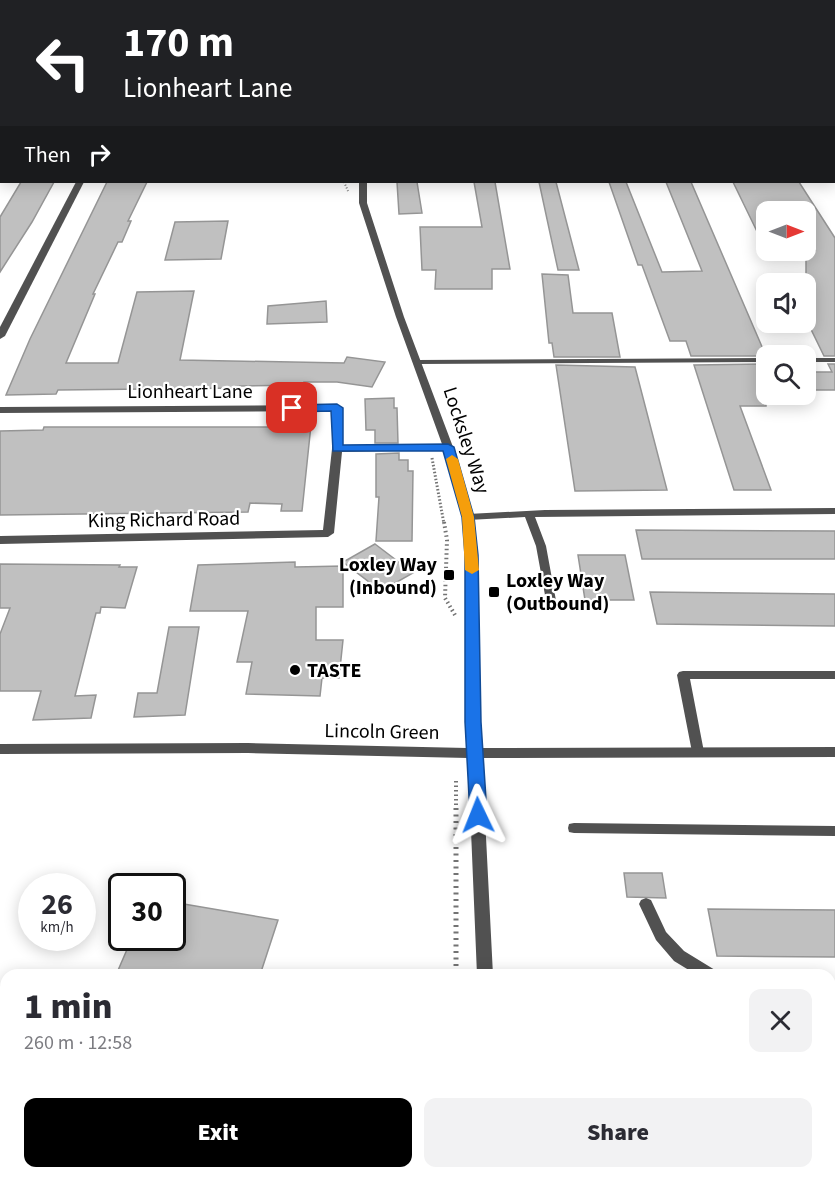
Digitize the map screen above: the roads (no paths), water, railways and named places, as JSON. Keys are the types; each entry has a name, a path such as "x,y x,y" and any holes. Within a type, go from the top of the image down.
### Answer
{"street":[{"path":"0,336 79,183"},
{"name":"Locksley Way","path":"363,183 363,203 400,317 448,447 468,517 472,555 473,722 485,969"},
{"name":"Lionheart Lane","path":"0,410 337,408 337,448"},
{"path":"337,448 448,447"},
{"name":"King Richard Road","path":"0,540 328,533 337,448"},
{"name":"Lincoln Green","path":"0,748 248,748 460,753 835,752"}],"lane":[{"path":"417,362 756,360"},
{"path":"816,360 835,360"},
{"path":"468,517 529,514 835,511"},
{"path":"529,514 542,546 552,606"},
{"path":"698,752 684,675 835,675"},
{"path":"574,828 835,831"},
{"path":"646,904 661,936 679,956 700,969"}],"place":[{"name":"Loxley Way (Inbound)","path":"449,575"},
{"name":"Loxley Way (Outbound)","path":"494,592"},
{"name":"TASTE","path":"295,670"}]}
